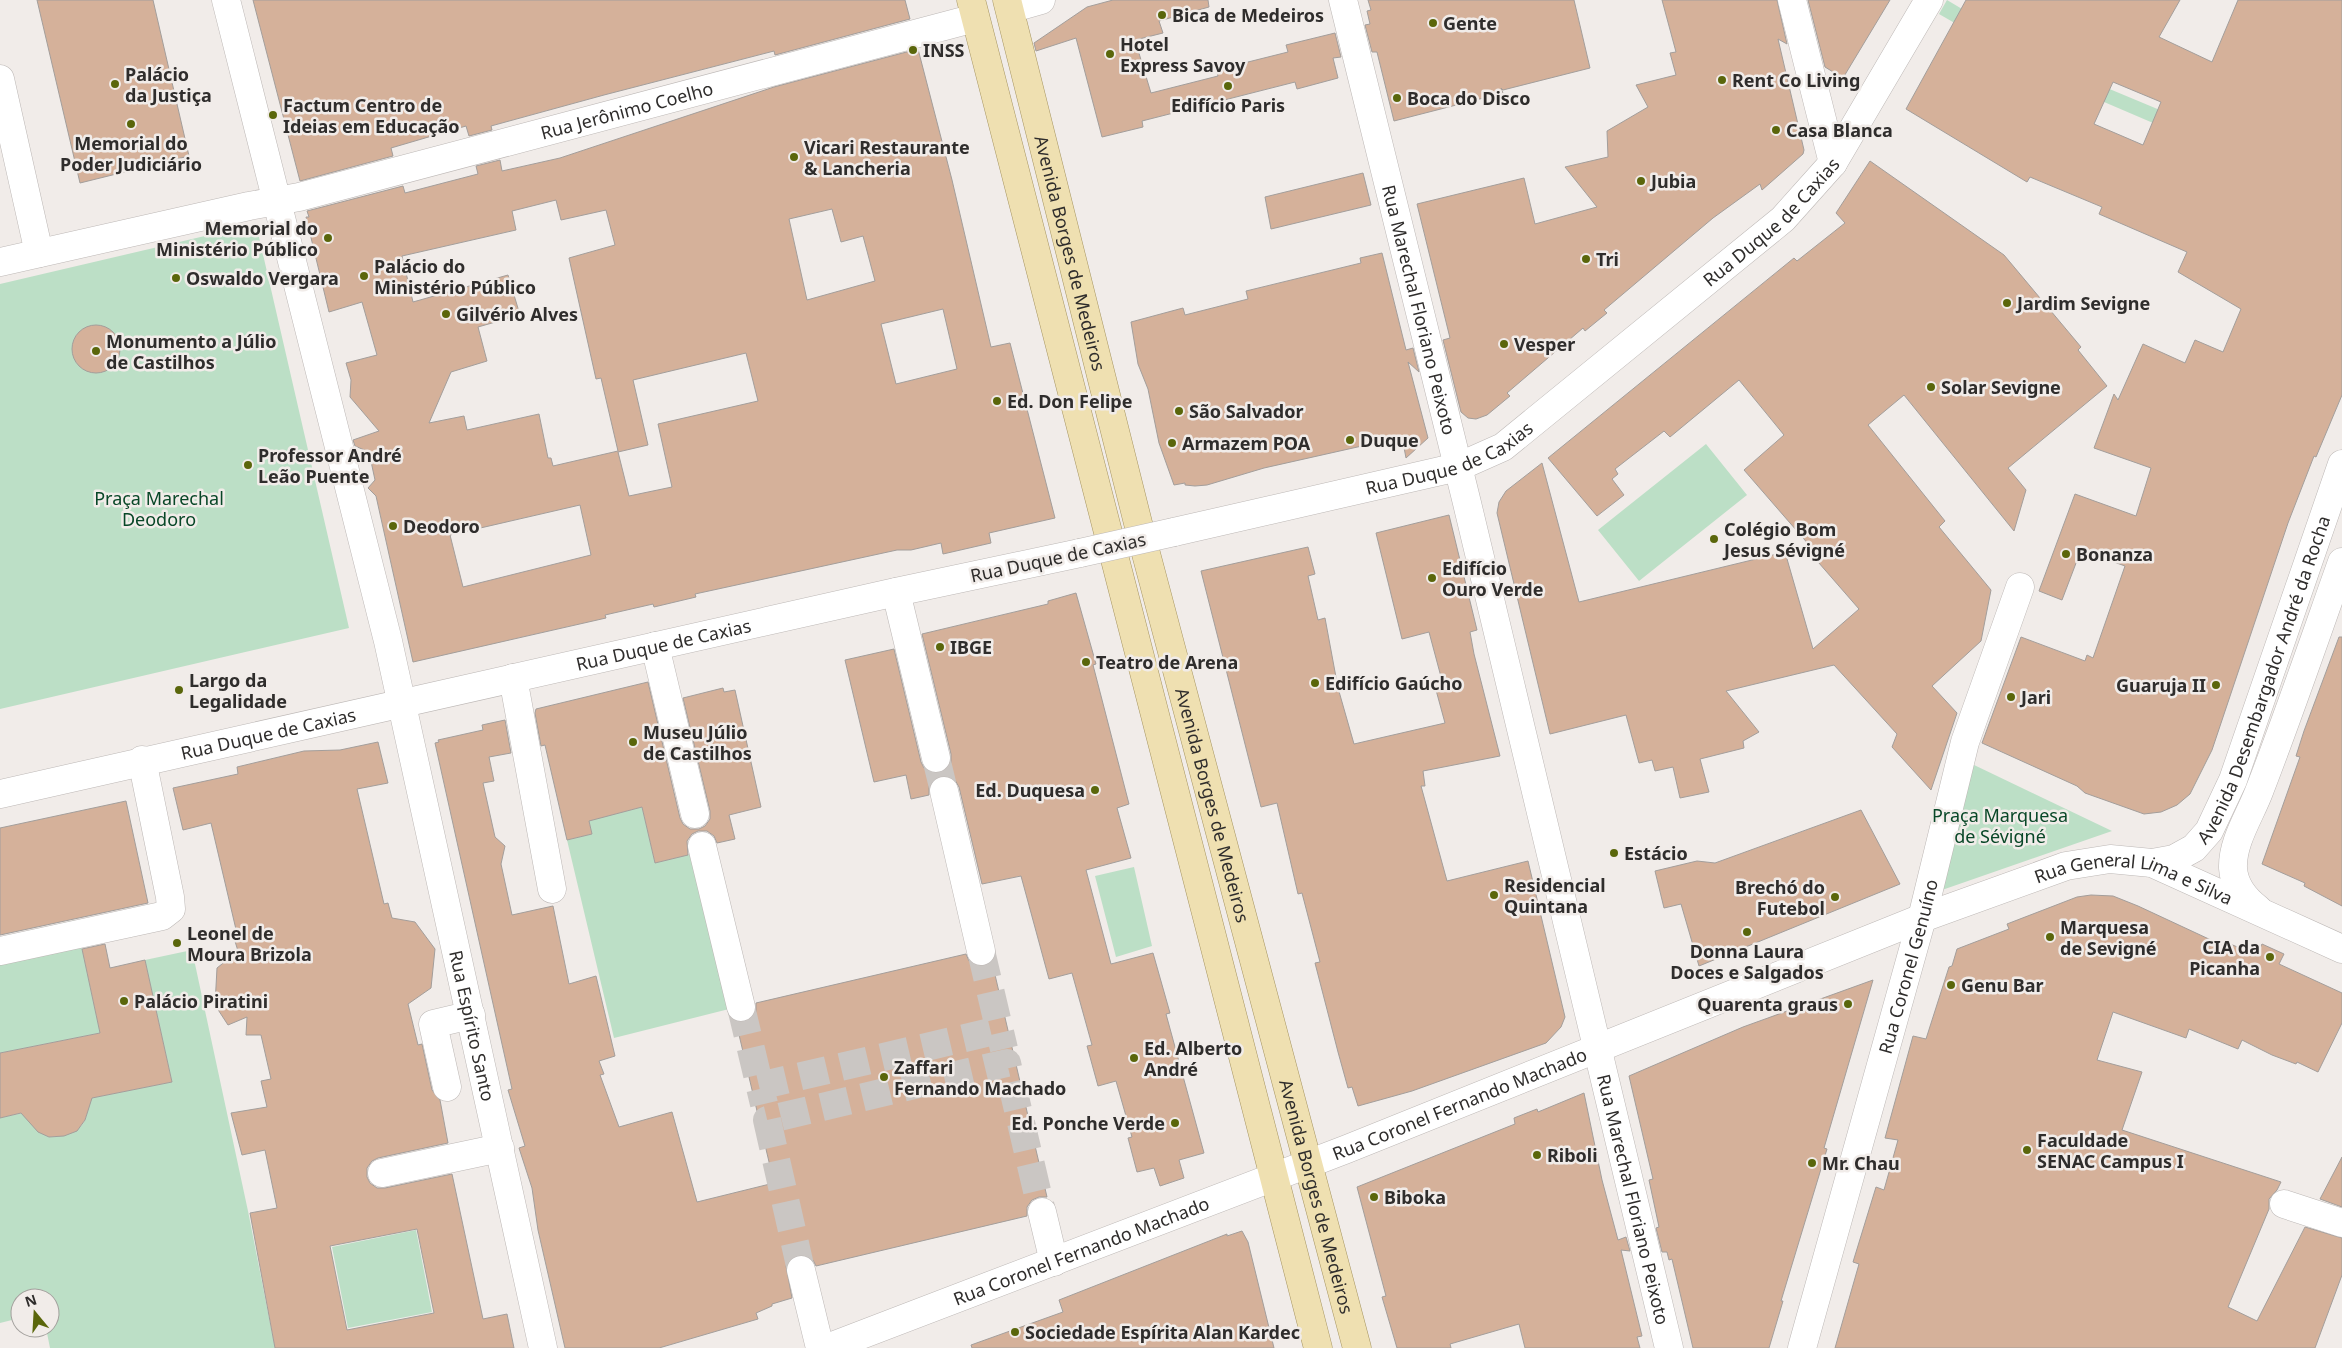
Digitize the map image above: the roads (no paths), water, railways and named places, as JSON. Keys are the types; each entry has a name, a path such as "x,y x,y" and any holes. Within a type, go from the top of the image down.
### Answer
{"main road":[{"name":"Avenida Borges de Medeiros","path":"1008,4 1140,531 1357,1348"},
{"name":"Avenida Borges de Medeiros","path":"973,9 1272,1177 1318,1348"}],"street":[{"path":"226,0 278,201 402,703"},
{"path":"1008,4 1041,0"},
{"name":"Rua Marechal Floriano Peixoto","path":"1342,0 1458,467 1669,1348"},
{"path":"1792,0 1833,163"},
{"name":"Rua Duque de Caxias","path":"0,794 142,760 896,592 1080,553 1458,467 1503,447 1783,219 1833,163 1929,0"},
{"name":"Rua Jerônimo Coelho","path":"278,201 299,198 973,9"},
{"path":"0,79 39,253"},
{"path":"0,262 278,201"},
{"name":"Avenida Desembargador André da Rocha","path":"2152,863 2174,858 2194,848 2213,823 2233,780 2342,464"},
{"name":"Avenida Desembargador André da Rocha","path":"2261,912 2246,900 2237,886 2233,869 2234,852 2260,791 2342,562"},
{"name":"Rua Coronel Genuíno","path":"1802,1348 1922,918 1965,742 2020,588"},
{"path":"896,592 936,758"},
{"path":"655,646 694,814"},
{"path":"513,678 552,889"},
{"name":"Rua Espírito Santo","path":"402,703 543,1348"},
{"path":"0,951 162,916 171,909 142,760"},
{"path":"944,791 981,950"},
{"path":"702,846 741,1007"},
{"name":"Rua General Lima e Silva","path":"1922,918 2066,866 2110,859 2152,863 2342,949"},
{"name":"Rua Coronel Fernando Machado","path":"827,1348 1054,1262 1598,1050 1922,918"},
{"path":"447,1087 433,1024 471,1015"},
{"path":"382,1173 500,1148"},
{"path":"2284,1204 2342,1223"},
{"path":"1042,1212 1054,1262"},
{"path":"801,1270 820,1348"}],"tunnel":[{"path":"936,758 944,791"},
{"path":"981,951 1004,1049"},
{"path":"741,1007 764,1104"},
{"path":"759,1086 999,1030"},
{"path":"801,1270 767,1120 1007,1063 1042,1212"}],"place":[{"name":"Bica de Medeiros","path":"1162,15"},
{"name":"Gente","path":"1433,23"},
{"name":"INSS","path":"913,50"},
{"name":"Hotel Express Savoy","path":"1110,54"},
{"name":"Rent Co Living","path":"1722,80"},
{"name":"Palácio da Justiça","path":"115,84"},
{"name":"Edifício Paris","path":"1228,86"},
{"name":"Boca do Disco","path":"1397,98"},
{"name":"Factum Centro de Ideias em Educação","path":"273,115"},
{"name":"Memorial do Poder Judiciário","path":"131,124"},
{"name":"Casa Blanca","path":"1776,130"},
{"name":"Vicari Restaurante & Lancheria","path":"794,157"},
{"name":"Jubia","path":"1641,181"},
{"name":"Memorial do Ministério Público","path":"328,238"},
{"name":"Tri","path":"1586,259"},
{"name":"Palácio do Ministério Público","path":"364,276"},
{"name":"Oswaldo Vergara","path":"176,278"},
{"name":"Jardim Sevigne","path":"2007,303"},
{"name":"Gilvério Alves","path":"446,314"},
{"name":"Vesper","path":"1504,344"},
{"name":"Monumento a Júlio de Castilhos","path":"96,351"},
{"name":"Solar Sevigne","path":"1931,387"},
{"name":"Ed. Don Felipe","path":"997,401"},
{"name":"São Salvador","path":"1179,411"},
{"name":"Duque","path":"1350,440"},
{"name":"Armazem POA","path":"1172,443"},
{"name":"Professor André Leão Puente","path":"248,465"},
{"name":"Deodoro","path":"393,526"},
{"name":"Colégio Bom Jesus Sévigné","path":"1714,539"},
{"name":"Bonanza","path":"2066,554"},
{"name":"Edifício Ouro Verde","path":"1432,578"},
{"name":"IBGE","path":"940,647"},
{"name":"Teatro de Arena","path":"1086,662"},
{"name":"Edifício Gaúcho","path":"1315,683"},
{"name":"Guaruja II","path":"2216,685"},
{"name":"Largo da Legalidade","path":"179,690"},
{"name":"Jari","path":"2011,697"},
{"name":"Museu Júlio de Castilhos","path":"633,742"},
{"name":"Ed. Duquesa","path":"1095,790"},
{"name":"Estácio","path":"1614,853"},
{"name":"Residencial Quintana","path":"1494,895"},
{"name":"Brechó do Futebol","path":"1835,897"},
{"name":"Donna Laura Doces e Salgados","path":"1747,932"},
{"name":"Marquesa de Sevigné","path":"2050,937"},
{"name":"Leonel de Moura Brizola","path":"177,943"},
{"name":"CIA da Picanha","path":"2270,957"},
{"name":"Genu Bar","path":"1951,985"},
{"name":"Palácio Piratini","path":"124,1001"},
{"name":"Quarenta graus","path":"1848,1004"},
{"name":"Ed. Alberto André","path":"1134,1058"},
{"name":"Zaffari Fernando Machado","path":"884,1077"},
{"name":"Ed. Ponche Verde","path":"1175,1123"},
{"name":"Faculdade SENAC Campus I","path":"2027,1150"},
{"name":"Riboli","path":"1537,1155"},
{"name":"Mr. Chau","path":"1812,1163"},
{"name":"Biboka","path":"1374,1197"},
{"name":"Sociedade Espírita Alan Kardec","path":"1015,1332"}],"park label":[{"name":"Praça Marechal Deodoro","path":"159,508"},
{"name":"Praça Marquesa de Sévigné","path":"2000,825"}]}
